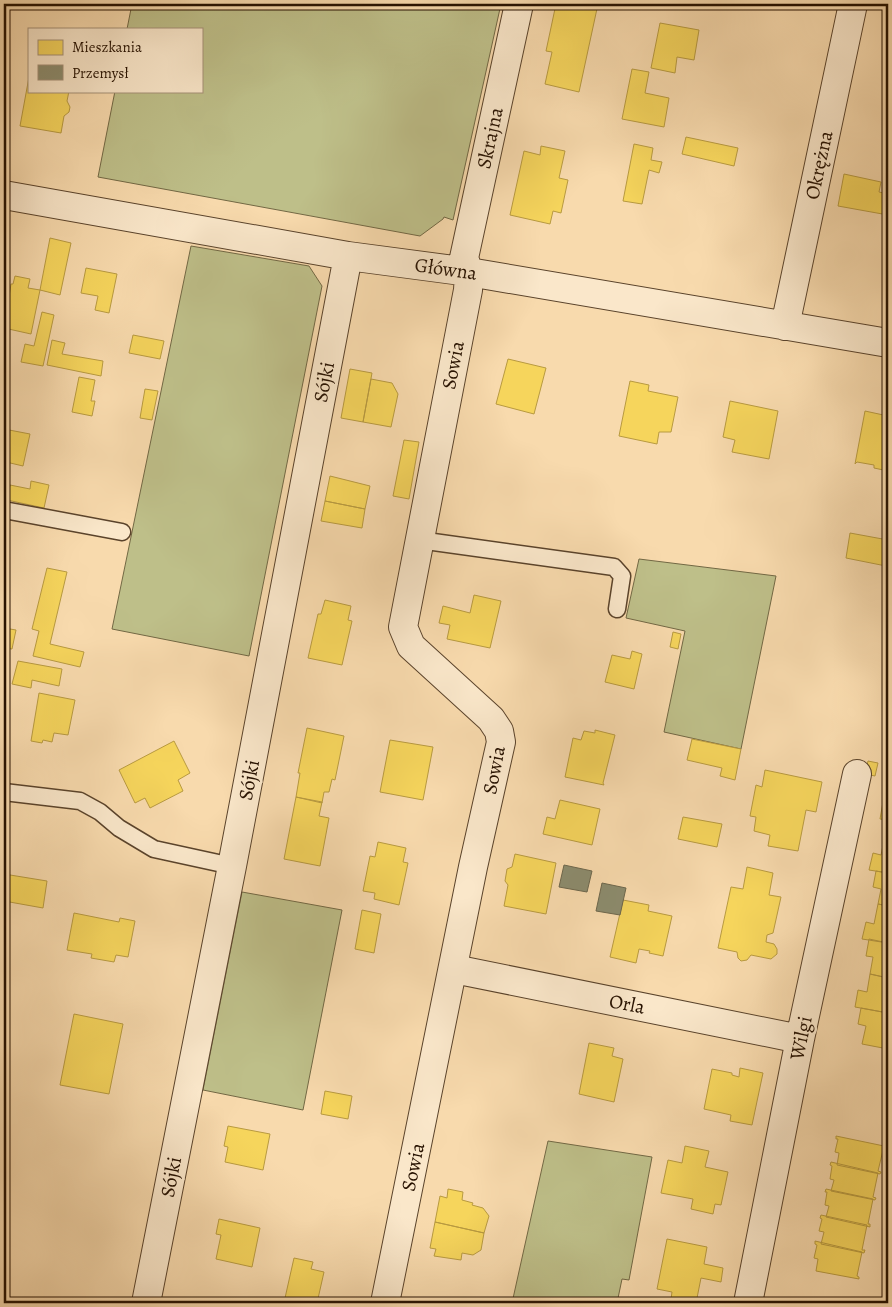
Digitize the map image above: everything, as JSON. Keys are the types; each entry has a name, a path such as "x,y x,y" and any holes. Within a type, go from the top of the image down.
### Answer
{"street":[{"name":"Skrajna","path":"469,272 464,258 519,4"},
{"name":"Okrężna","path":"785,326 853,4"},
{"name":"Główna","path":"4,196 348,256 469,272 888,343"},
{"name":"Sójki","path":"146,1303 232,866 348,256"},
{"name":"Sowia","path":"385,1303 473,868 501,742 499,731 491,719 411,646 403,627 468,290 469,272"},
{"name":"Wilgi","path":"748,1303 800,1039 857,774"},
{"name":"Orla","path":"454,969 800,1039"}],"lane":[{"path":"4,510 122,532"},
{"path":"420,540 614,567 622,576 617,609"},
{"path":"4,792 80,801 100,812 119,828 154,850 232,866"}],"green space":[{"path":"132,4 501,4 453,220 444,217 420,236 98,177 115,92 202,92 202,28 127,28"},
{"path":"191,246 309,266 322,286 249,656 112,629"},
{"path":"639,559 776,576 741,749 664,732 685,631 626,618"},
{"path":"242,892 342,910 303,1110 203,1090"},
{"path":"548,1141 652,1157 629,1280 622,1279 617,1303 512,1303"}],"building: Mieszkania":[{"path":"556,4 598,4 579,92 545,84 552,52 546,51"},
{"path":"660,23 699,30 694,60 677,57 675,73 651,68"},
{"path":"632,69 649,72 645,93 669,98 664,127 622,119"},
{"path":"28,82 28,92 69,92 67,101 70,107 69,112 64,116 61,133 20,126"},
{"path":"686,137 738,148 734,166 682,154"},
{"path":"634,144 653,148 651,160 662,162 659,173 649,170 642,204 623,201"},
{"path":"541,146 565,151 559,178 568,180 561,213 553,211 550,224 510,215 524,151 540,155"},
{"path":"844,174 881,182 879,192 888,194 888,215 838,206"},
{"path":"50,238 71,243 60,295 40,290"},
{"path":"86,268 117,274 109,313 95,310 98,296 81,293"},
{"path":"15,276 30,279 28,288 40,290 31,334 4,328 11,284 13,284"},
{"path":"42,312 54,315 43,366 21,362 25,344 34,346"},
{"path":"133,335 164,341 160,359 129,353"},
{"path":"52,340 65,343 62,354 103,361 101,376 47,365"},
{"path":"508,359 546,368 534,414 496,404"},
{"path":"350,369 372,373 363,422 341,418"},
{"path":"79,377 95,380 91,401 95,401 92,416 72,412"},
{"path":"371,379 392,383 398,394 391,427 363,422"},
{"path":"630,381 649,385 648,391 678,397 671,432 659,432 657,444 619,436"},
{"path":"145,389 158,391 152,420 140,418"},
{"path":"730,401 778,411 769,459 732,452 735,440 723,437"},
{"path":"865,411 888,416 888,471 874,468 874,465 857,462 855,464"},
{"path":"4,429 30,434 23,466 6,462 4,470"},
{"path":"404,440 419,442 409,499 393,496"},
{"path":"330,476 370,486 365,509 325,501"},
{"path":"31,481 49,485 44,508 7,500 10,485 30,489"},
{"path":"325,501 365,509 362,528 321,521"},
{"path":"850,533 888,540 886,566 846,558"},
{"path":"47,568 67,572 50,644 84,652 80,667 33,656 39,631 32,629"},
{"path":"474,595 501,601 490,648 447,639 450,625 439,623 443,606 470,613"},
{"path":"325,600 351,606 348,620 352,621 342,665 308,658 318,614 321,614"},
{"path":"4,628 16,630 12,649 4,648"},
{"path":"673,632 681,634 678,649 670,647"},
{"path":"632,651 642,654 634,689 605,682 612,655 630,659"},
{"path":"18,661 62,669 59,686 32,680 31,688 12,684"},
{"path":"39,693 75,700 68,735 54,733 52,742 43,740 42,743 31,741"},
{"path":"307,728 344,736 335,780 332,779 329,792 324,792 322,803 296,797 300,773 298,773"},
{"path":"595,730 615,735 604,785 565,777 573,738 581,740 584,731 595,733"},
{"path":"692,739 741,749 735,780 720,776 722,768 687,760"},
{"path":"390,740 433,747 423,800 380,792"},
{"path":"174,741 190,773 178,780 183,791 150,808 145,798 135,803 119,770"},
{"path":"868,761 878,763 875,776 865,774"},
{"path":"765,770 822,782 816,812 806,810 798,851 768,846 770,835 754,831 756,817 750,816 756,785 762,787"},
{"path":"296,797 322,802 319,816 329,818 320,866 284,859"},
{"path":"560,800 600,809 592,845 543,834 547,817 555,819"},
{"path":"883,802 888,803 888,820 880,819"},
{"path":"683,817 722,824 717,847 678,839"},
{"path":"888,820 888,836 885,836"},
{"path":"885,836 888,836 888,873 869,870 873,853 881,855"},
{"path":"378,842 406,848 403,862 408,863 399,905 374,899 375,893 363,891 370,856 375,857"},
{"path":"515,854 556,863 546,914 504,906 508,885 505,881 507,869 512,867"},
{"path":"747,867 773,873 769,895 781,897 773,933 767,935 766,942 774,944 777,949 777,954 771,959 751,955 747,960 741,961 738,958 737,952 718,948 731,887 743,889"},
{"path":"876,871 888,873 888,906 878,904 881,889 873,887"},
{"path":"4,874 47,881 43,908 4,901"},
{"path":"623,900 649,905 648,911 672,916 663,956 639,949 636,963 610,957"},
{"path":"878,904 888,906 888,943 862,939 866,922 874,924"},
{"path":"362,910 381,914 374,953 355,949"},
{"path":"74,913 119,922 120,918 135,921 128,957 116,955 114,962 91,958 92,954 67,950"},
{"path":"869,939 888,943 888,978 870,974 873,957 866,956"},
{"path":"870,974 888,978 888,1013 855,1007 858,990 867,992"},
{"path":"861,1008 888,1013 888,1049 862,1044 866,1026 858,1024"},
{"path":"74,1014 123,1024 109,1094 60,1085"},
{"path":"589,1043 614,1048 612,1056 623,1059 614,1102 579,1094"},
{"path":"740,1068 763,1073 752,1125 730,1121 731,1115 704,1109 712,1069 732,1073 732,1075 739,1077"},
{"path":"325,1091 352,1096 348,1119 321,1114"},
{"path":"228,1126 270,1134 263,1170 225,1162 228,1147 224,1146"},
{"path":"836,1136 884,1146 878,1171 881,1172 880,1174 837,1165 839,1153 835,1152 838,1139 836,1139"},
{"path":"685,1146 709,1151 705,1167 728,1172 721,1205 715,1204 713,1214 691,1209 693,1199 661,1193 668,1160 682,1163"},
{"path":"831,1162 878,1173 873,1197 876,1198 875,1200 831,1191 834,1180 830,1179"},
{"path":"448,1189 463,1192 462,1200 483,1208 489,1216 484,1233 435,1222 440,1196 447,1198"},
{"path":"826,1189 873,1199 868,1224 870,1224 870,1227 826,1217 829,1206 825,1205"},
{"path":"821,1215 867,1225 862,1250 865,1250 864,1253 821,1244 824,1232 819,1231"},
{"path":"219,1219 260,1228 252,1267 216,1259 221,1235 216,1234"},
{"path":"435,1222 484,1233 481,1250 473,1255 462,1253 461,1260 434,1256 436,1249 430,1248"},
{"path":"667,1239 707,1247 704,1264 723,1268 721,1282 701,1278 696,1303 671,1299 672,1292 657,1289"},
{"path":"815,1241 862,1252 857,1276 859,1279 816,1271 818,1259 814,1258 817,1245"},
{"path":"294,1258 313,1262 311,1269 324,1272 317,1303 306,1303 285,1298"}],"building: Przemysł":[{"path":"564,865 592,871 587,892 559,887"},
{"path":"602,883 626,888 620,915 596,911"}]}
